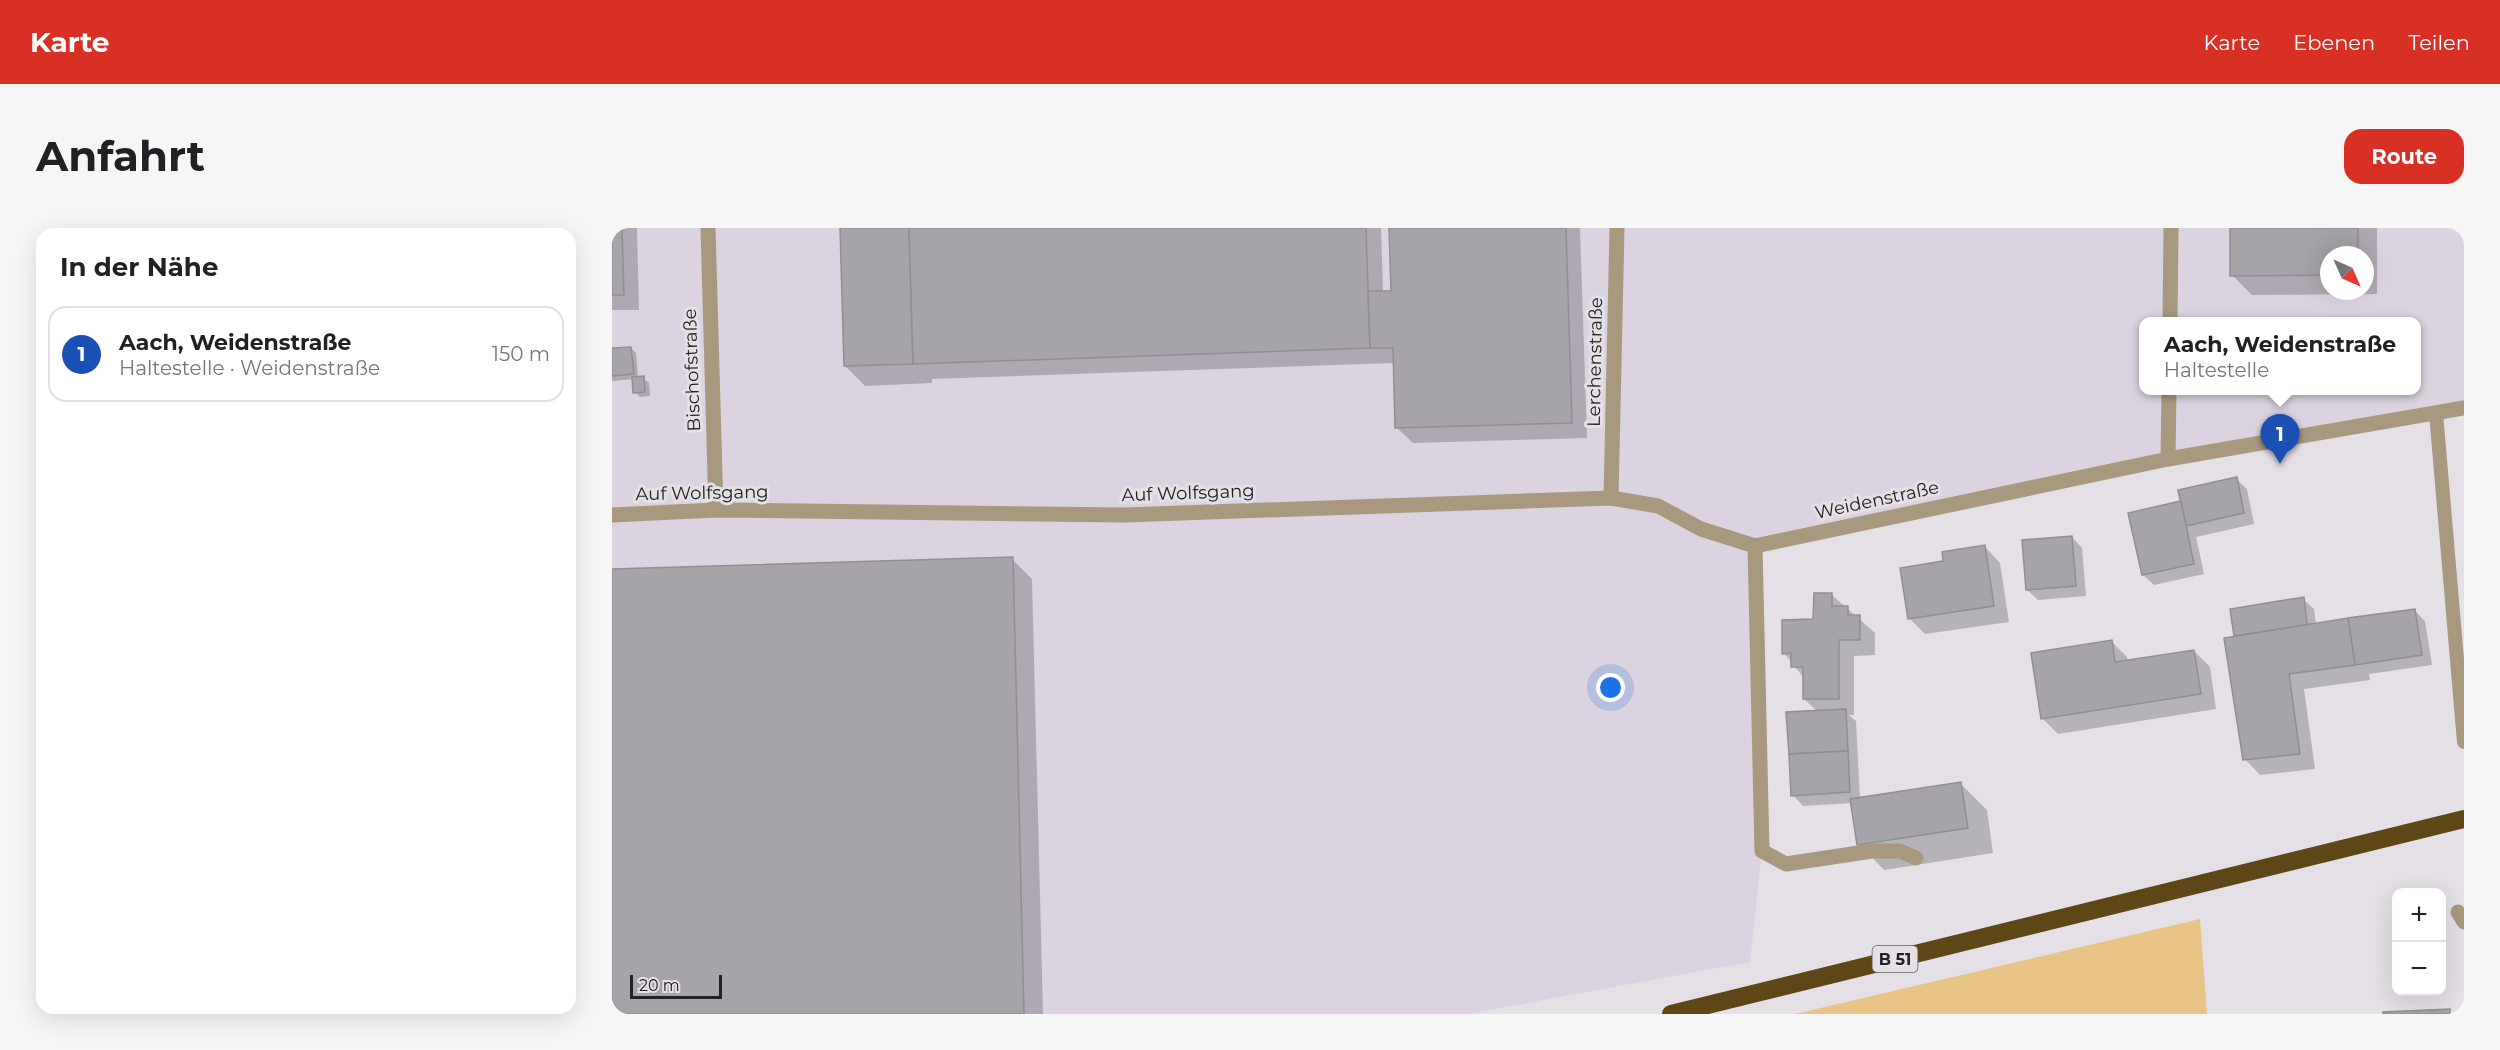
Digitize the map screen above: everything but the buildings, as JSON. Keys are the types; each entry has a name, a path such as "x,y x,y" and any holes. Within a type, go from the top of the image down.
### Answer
{"highway":[{"name":"B 51","path":"1671,1014 2464,819"}],"street":[{"name":"Bischofstraße","path":"708,228 716,510"},
{"name":"Lerchenstraße","path":"1611,498 1617,228"},
{"path":"2170,317 2171,228"},
{"path":"2168,459 2169,395"},
{"name":"Weidenstraße","path":"1755,546 2168,459 2464,408"},
{"name":"Auf Wolfsgang","path":"612,515 716,510 1125,515 1611,498 1658,506 1701,529 1755,546"},
{"path":"1755,546 1762,851 1786,864 1872,851 1900,851 1916,858"}],"lane":[{"path":"2436,413 2464,742"}],"shaded area":[{"path":"612,228 2464,228 2464,409 1755,546 1762,851 1750,962 1467,1014 612,1014"},
{"path":"2200,919 2207,1014 1795,1014"}],"place":[{"name":"Aach, Weidenstraße","path":"2280,464"}]}
